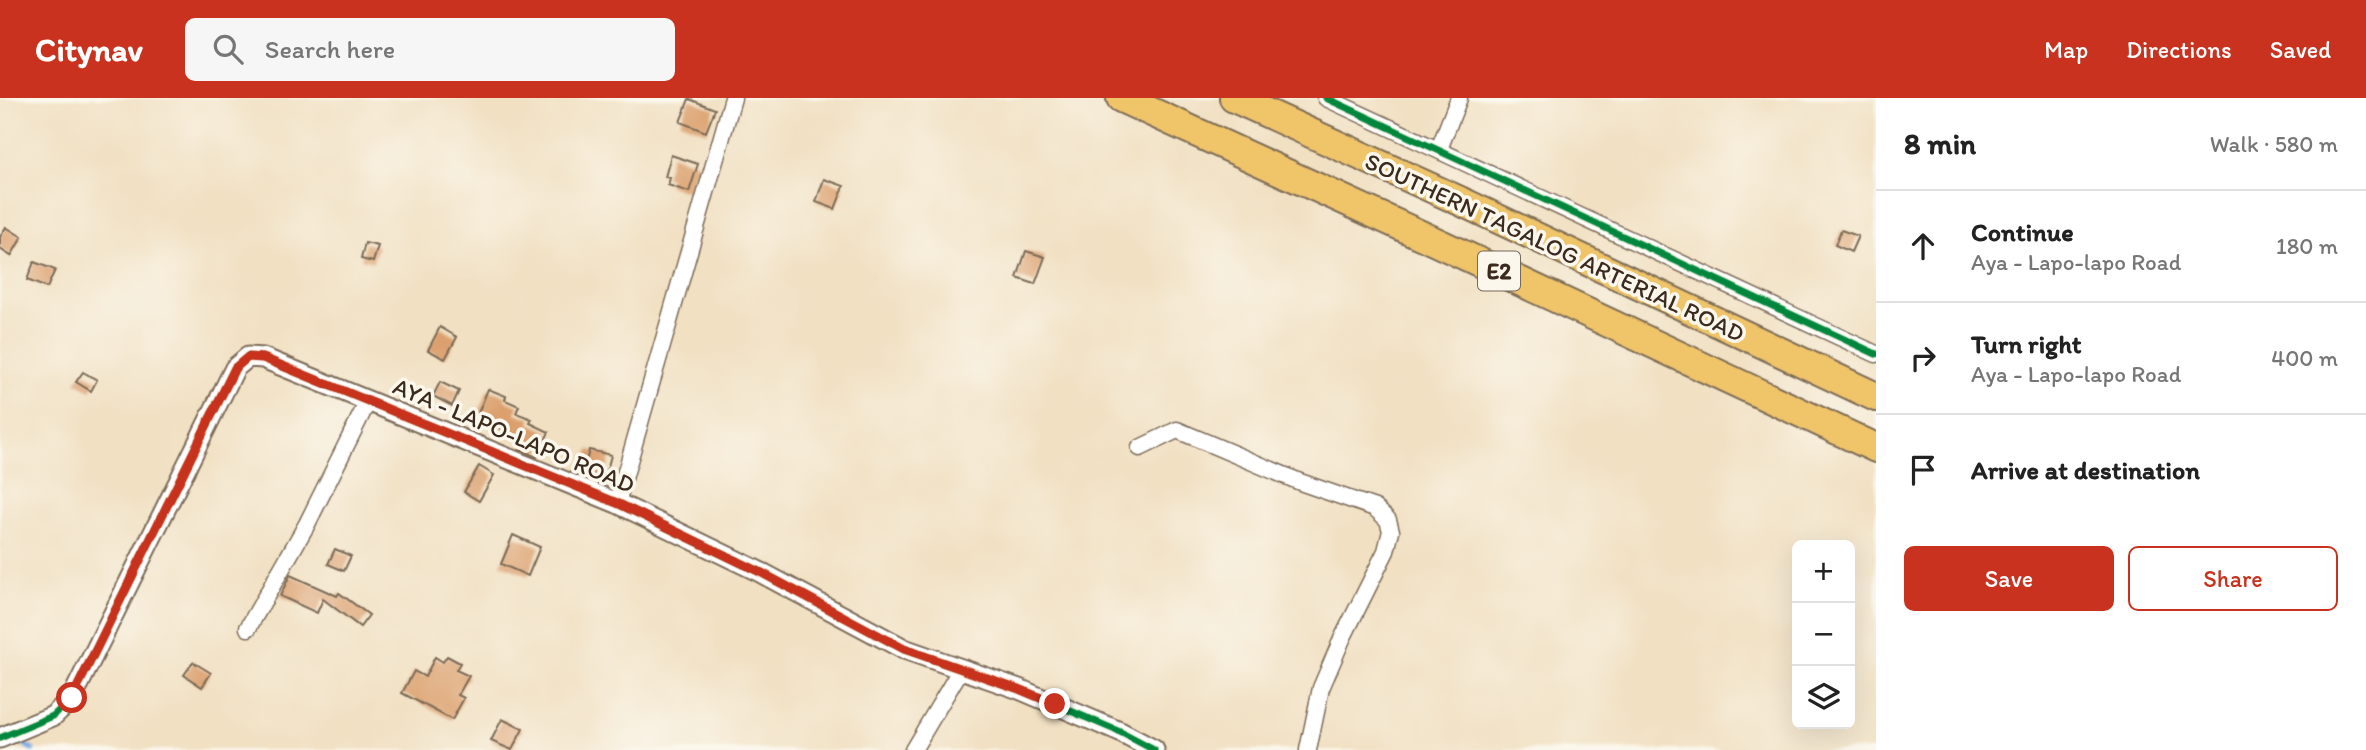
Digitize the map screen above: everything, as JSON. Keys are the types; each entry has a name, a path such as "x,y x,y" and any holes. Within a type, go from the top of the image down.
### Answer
{"highway":[{"name":"SOUTHERN TAGALOG ARTERIAL ROAD","path":"1121,98 1876,448"},
{"name":"SOUTHERN TAGALOG ARTERIAL ROAD","path":"1234,98 1876,397"}],"street":[{"path":"617,503 733,98"},
{"path":"1326,98 1876,354"},
{"path":"1439,149 1459,98"},
{"name":"AYA - LAPO-LAPO ROAD","path":"0,738 53,716 72,698 235,368 248,357 263,358 617,503 762,573 904,649 1019,689 1120,732 1154,750"},
{"path":"248,628 307,524 368,401"},
{"path":"1140,447 1177,430 1300,482 1375,508 1388,520 1391,531 1386,551 1321,688 1308,750"},
{"path":"913,750 961,669"}],"building":[{"path":"689,99 715,109 706,132 680,122"},
{"path":"671,155 698,164 689,192 668,185 670,178 665,177"},
{"path":"824,179 844,186 835,209 816,202"},
{"path":"6,227 22,237 11,256 0,249 0,237"},
{"path":"1841,230 1858,236 1851,252 1835,245"},
{"path":"365,243 378,246 373,262 361,259"},
{"path":"1026,251 1045,257 1035,284 1017,278"},
{"path":"34,262 55,270 47,288 27,280"},
{"path":"440,327 457,337 445,359 428,350"},
{"path":"83,372 97,380 91,391 76,382"},
{"path":"440,382 459,391 452,406 433,396"},
{"path":"488,389 506,396 505,400 519,406 516,413 532,419 530,423 549,432 537,457 520,450 524,440 508,437 510,431 476,418"},
{"path":"589,450 611,455 605,478 583,473"},
{"path":"479,466 494,475 479,501 464,492"},
{"path":"513,535 540,547 528,576 501,564"},
{"path":"335,549 351,556 344,571 328,564"},
{"path":"290,575 337,596 339,593 369,615 360,627 323,599 317,613 280,596"},
{"path":"447,656 460,663 456,670 469,676 458,695 464,698 452,720 402,693 414,671 425,677 435,657 443,662"},
{"path":"193,662 211,673 202,687 184,675"},
{"path":"502,719 523,729 512,750 491,741"}],"waterway":[{"path":"16,739 33,750"}],"cycle path":[{"path":"1326,98 1876,354"},
{"path":"0,738 53,716 72,698 235,368 248,357 263,358 617,503 762,573 904,649 1019,689 1120,732 1154,750"}],"route":[{"path":"72,698 235,368 248,357 263,358 617,503 762,573 904,649 1055,704"}]}
